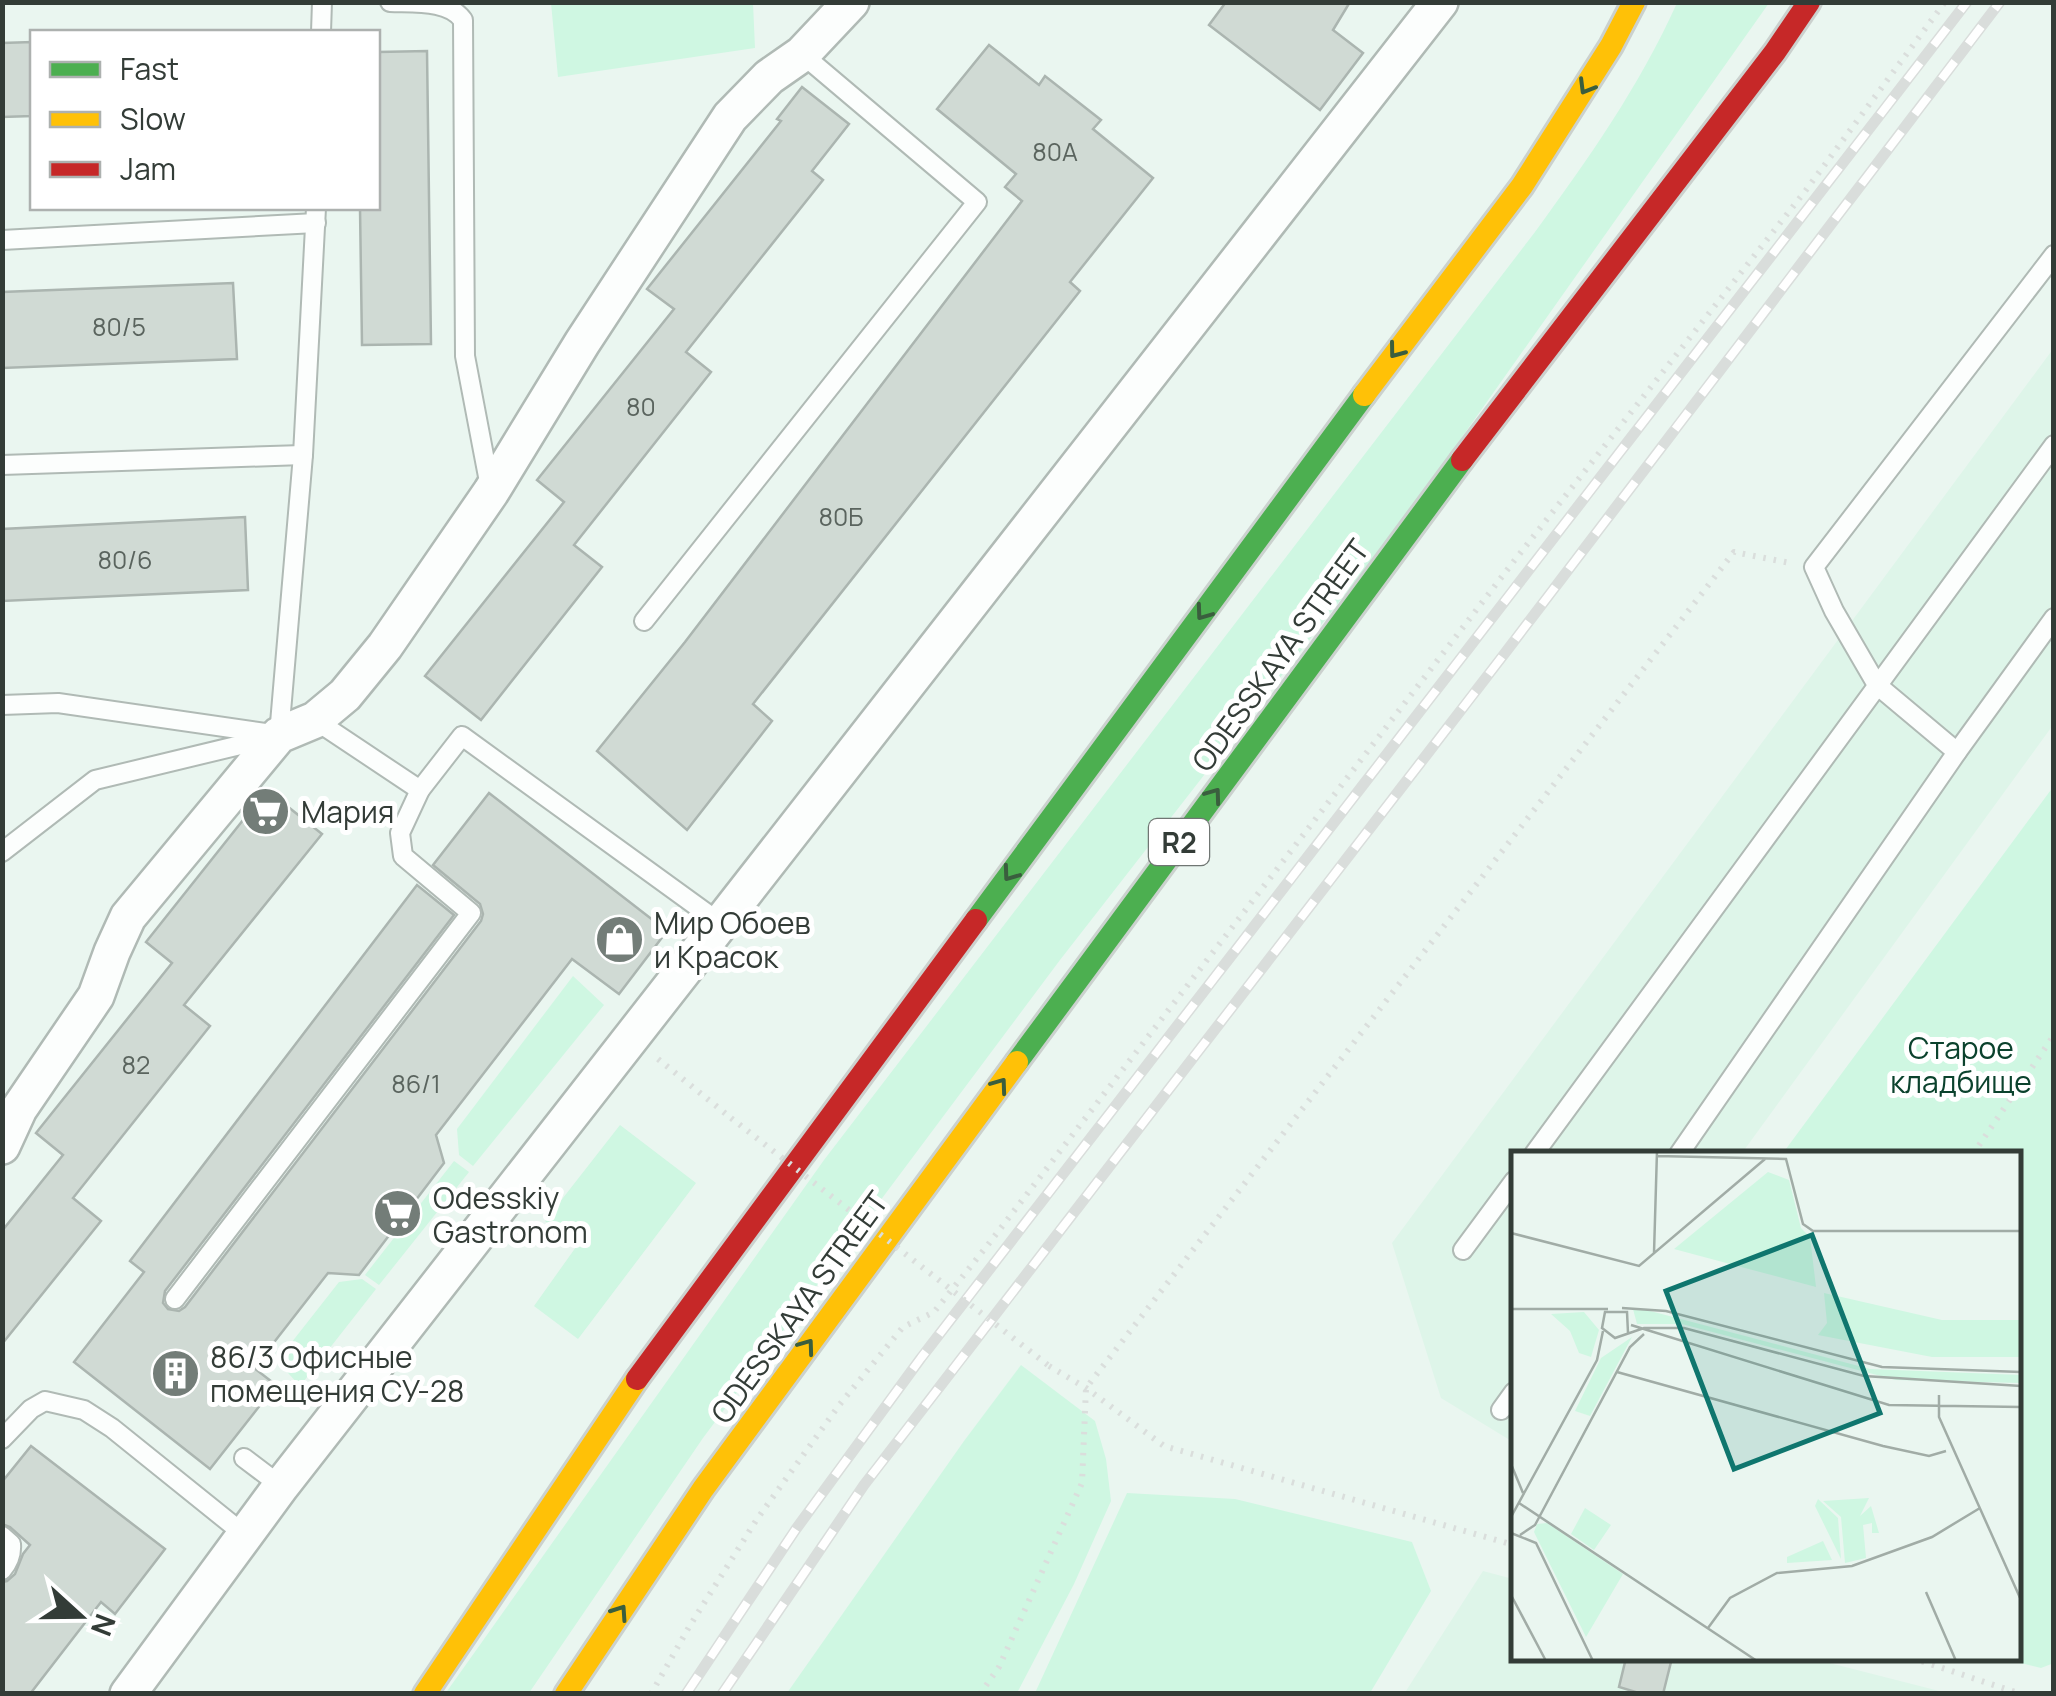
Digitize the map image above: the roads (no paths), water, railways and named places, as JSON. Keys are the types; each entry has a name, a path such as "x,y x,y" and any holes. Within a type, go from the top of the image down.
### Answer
{"main road":[{"path":"425,1694 630,1388 1522,186 1601,62 1634,2"},
{"name":"ODESSKAYA STREET","path":"566,1694 703,1489 772,1394 1450,475 1775,52 1809,2"}],"street":[{"path":"2,1146 11,1115 96,996 128,918 279,735 315,720 345,695 386,646 491,492 582,343 730,117 769,77 802,54 850,2"},
{"path":"128,1694 281,1486 1440,2"}],"lane":[{"path":"320,30 322,2"},
{"path":"390,2 444,4 456,9 463,20 465,356 491,492"},
{"path":"644,620 976,202 802,54"},
{"path":"2,240 316,215 303,455 279,735"},
{"path":"1957,752 1877,686 1814,567 2054,254"},
{"path":"1536,1151 2054,445"},
{"path":"2,465 303,455"},
{"path":"1681,1151 2054,618"},
{"path":"2,705 58,704 279,735"},
{"path":"315,720 420,790"},
{"path":"2,852 94,780 279,735"},
{"path":"176,1300 471,912 403,856 400,832 420,790 462,736 720,923"},
{"path":"1463,1250 1511,1185"},
{"path":"1500,1410 1511,1396"},
{"path":"2,1439 31,1409 45,1401 84,1410 112,1428 244,1535"},
{"path":"244,1458 281,1486"},
{"path":"2,1536 11,1544 12,1552 2,1570"}],"railway":[{"path":"686,1694 796,1529 921,1358 1967,2"},
{"path":"722,1694 864,1485 2000,2"}],"place":[{"name":"Мария","path":"266,811"},
{"name":"Мир Обоев и Красок","path":"619,939"},
{"name":"Odesskiy Gastronom","path":"398,1214"},
{"name":"86/3 Офисные помещения СУ-28","path":"175,1373"}],"park label":[{"name":"Старое кладбище","path":"1961,1064"}]}
